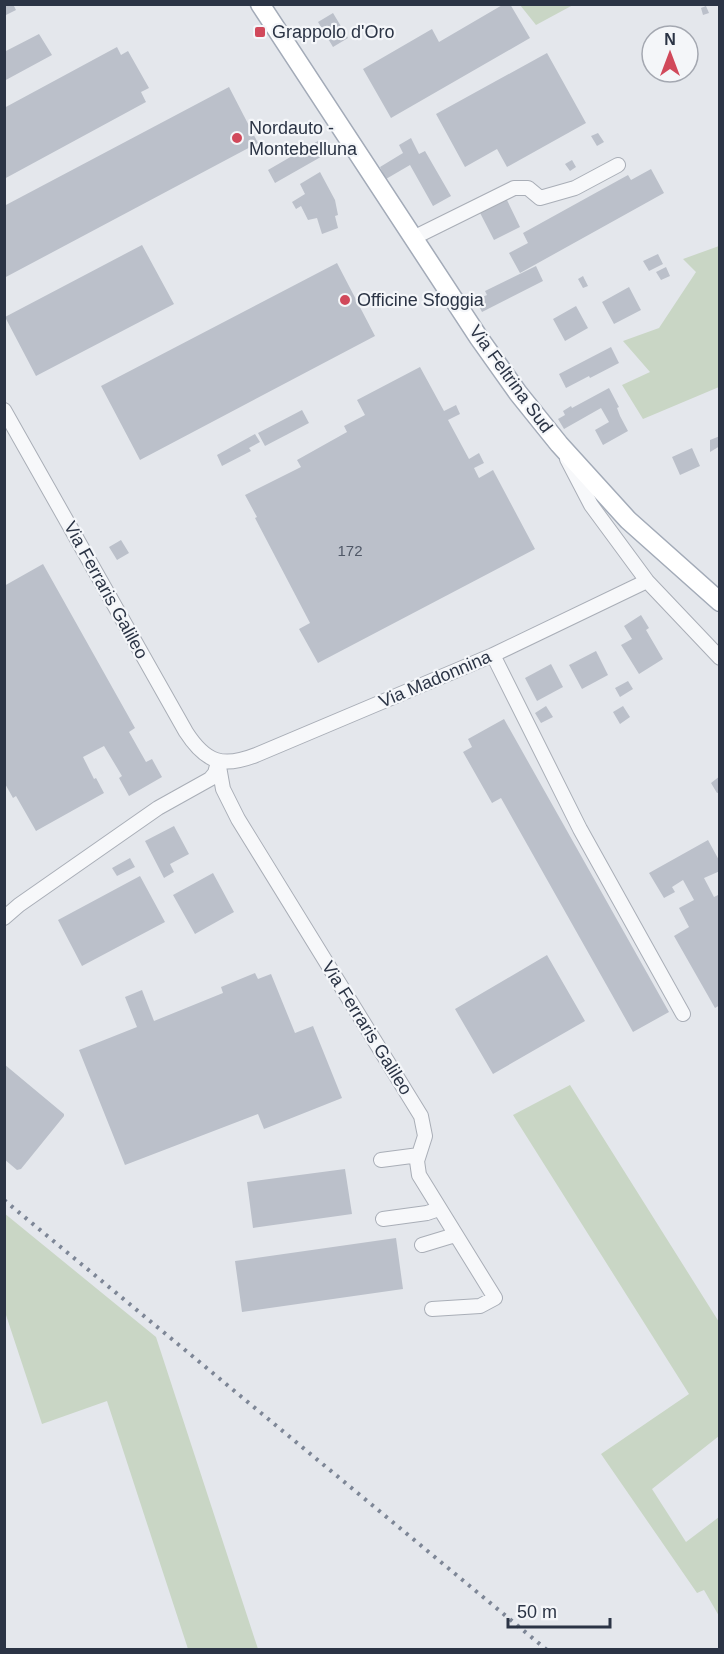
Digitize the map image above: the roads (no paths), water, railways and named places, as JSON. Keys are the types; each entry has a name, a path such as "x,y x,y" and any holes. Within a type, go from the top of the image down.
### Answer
{"main road":[{"name":"Via Feltrina Sud","path":"260,4 497,364 559,444 628,520 720,602"}],"street":[{"path":"413,238 513,188 528,189 540,198 575,188 618,165"},
{"name":"Via Ferraris Galileo","path":"4,410 186,732 200,750 218,761 223,789 238,819 421,1116 425,1136 419,1155 418,1175 495,1298 480,1306 432,1309"},
{"path":"559,444 591,505 647,581 720,658"},
{"name":"Via Madonnina","path":"218,761 226,763 244,759 493,655 647,581"},
{"path":"493,655 580,829 683,1014"},
{"path":"4,918 158,808 210,779 215,773 218,761"},
{"path":"381,1160 419,1155"},
{"path":"383,1219 427,1213 439,1209"},
{"path":"422,1245 455,1235"}],"railway":[{"path":"4,1200 547,1650"}],"place":[{"name":"Grappolo d'Oro","path":"260,32"},
{"name":"Nordauto - Montebelluna","path":"237,138"},
{"name":"Officine Sfoggia","path":"345,300"}]}
